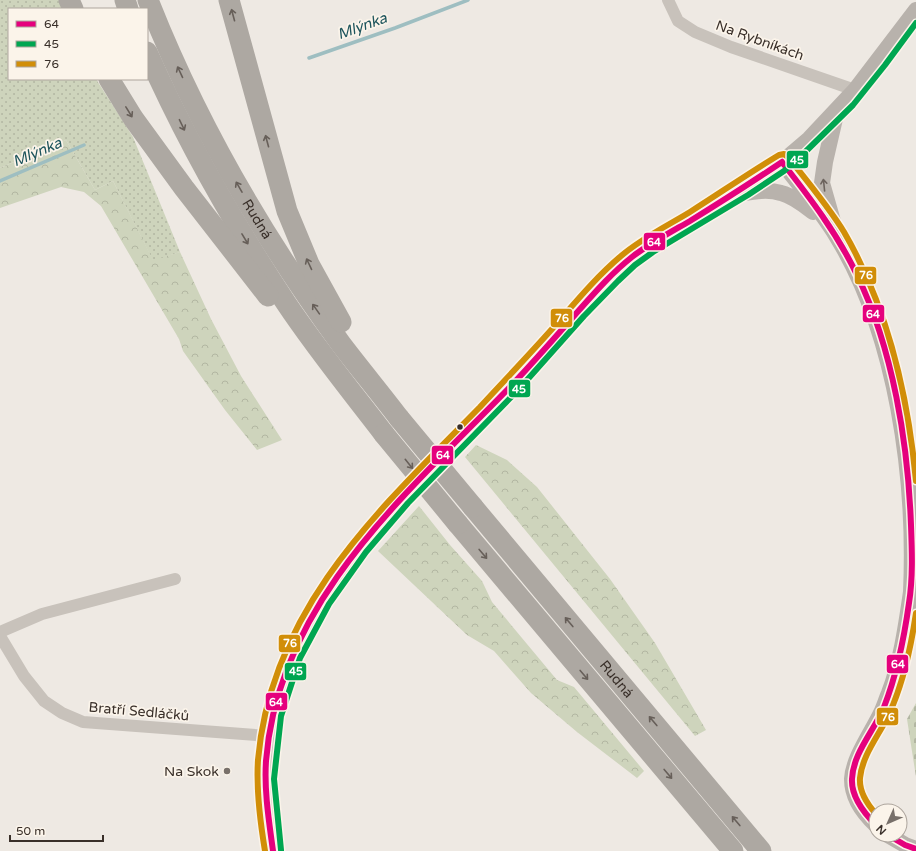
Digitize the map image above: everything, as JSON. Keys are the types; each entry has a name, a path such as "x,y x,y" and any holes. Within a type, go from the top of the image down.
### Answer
{"highway":[{"name":"Rudná","path":"148,0 178,70 242,193 305,292 341,344 473,507 761,851"},
{"path":"229,0 287,211 297,238 322,290 400,418"},
{"name":"Rudná","path":"148,54 187,137 219,194 286,304 324,357 384,434 458,524 733,851"},
{"path":"109,80 133,118 237,257 310,349 384,434"}],"street":[{"name":"Na Rybníkách","path":"668,0 678,21 695,32 731,47 855,90"},
{"path":"448,450 518,379 597,291 631,258 782,162 809,139 855,90 916,10"},
{"path":"837,110 825,162 822,183 837,236"},
{"path":"782,162 837,236 866,294 888,350 902,404 910,446 914,487 914,567 910,596 900,652 890,691 881,713 856,762 852,774 852,785 857,801 868,817"},
{"path":"731,195 760,191 781,193 800,202 816,215 837,236"},
{"path":"273,851 267,823 264,787 268,736 277,695 283,676 303,631 327,591 372,530 409,490"},
{"path":"0,632 42,614 175,579"},
{"name":"Bratří Sedláčků","path":"0,636 24,676 44,701 62,713 83,722 268,736"},
{"path":"902,843 916,849"}],"green space":[{"path":"0,0 59,0 63,8 8,8 8,80 97,80 133,137 180,252 153,261 113,181 95,190 66,140 0,168"},
{"path":"66,140 95,190 113,181 153,260 180,252 211,319 241,376 282,440 257,450 225,410 183,351 179,339 101,206 84,192 61,187 0,208 0,168"},
{"path":"476,445 507,460 537,487 610,579 655,643 706,730 695,736 465,457"},
{"path":"419,506 450,545 482,581 492,602 557,680 574,687 644,771 637,778 577,732 531,693 494,651 467,635 378,551"},
{"path":"916,703 916,777 907,719"}],"waterway":[{"name":"Mlýnka","path":"309,58 395,28 468,0"},
{"name":"Mlýnka","path":"0,181 84,145"}],"transit line":[{"name":"45","path":"281,850 274,779 281,716 300,658 329,604 366,552 408,503 519,389 584,316 618,281 635,265 653,252 748,195 784,171 796,161 853,105 916,23"},
{"name":"76","path":"265,851 259,806 258,760 267,705 284,655 308,608 336,565 369,523 480,407 611,264 646,238 690,212 779,155 784,154 788,157 831,213 844,232 873,291 894,353 908,416 916,481"},
{"name":"64","path":"782,162 813,202 832,230 857,275 870,304 880,334 889,365 902,429 909,494 912,574 905,630 893,682 880,716 860,751 853,769 852,786 859,804 868,816"},
{"name":"64","path":"273,851 267,806 266,761 276,704 294,651 321,602 353,556 389,512 517,379 605,281 618,269 646,247 713,207 782,162"},
{"name":"76","path":"868,803 861,788 861,769 889,714 899,690 909,651 916,613"},
{"name":"64","path":"902,843 916,849"}],"place":[{"name":"Na Skok","path":"227,771"}]}
